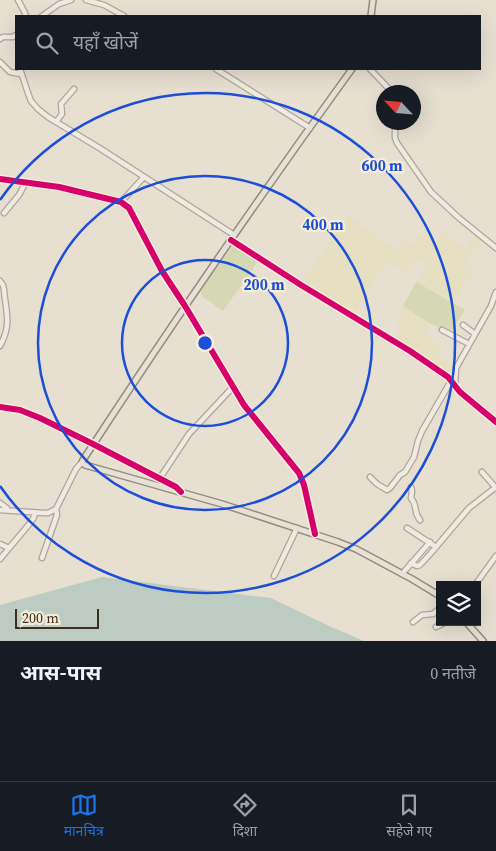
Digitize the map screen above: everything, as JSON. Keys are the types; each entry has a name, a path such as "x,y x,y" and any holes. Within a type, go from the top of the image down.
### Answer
{"main road":[{"path":"371,15 373,0"},
{"path":"351,70 233,237 82,462 85,465 222,504 341,543 356,549 436,594"},
{"path":"470,626 483,641"}],"street":[{"path":"18,0 26,15"},
{"path":"43,15 59,4 71,0"},
{"path":"86,0 104,5 122,15"},
{"path":"0,38 13,38 15,36"},
{"path":"0,62 10,72 20,71 32,101 38,109 144,177 301,285 410,351 448,377 454,386 496,422"},
{"path":"218,70 310,128"},
{"path":"371,70 385,85"},
{"path":"56,122 62,114 61,104 74,89"},
{"path":"395,130 397,142 431,192 496,248"},
{"path":"121,202 144,177"},
{"path":"0,179 59,187 125,203 162,271 186,306 233,387 244,404 299,473 304,485 316,534"},
{"path":"4,213 21,192 26,182"},
{"path":"0,281 4,286 8,324 6,335 0,346"},
{"path":"454,386 456,368 493,303 496,292"},
{"path":"463,325 475,334"},
{"path":"442,330 469,344"},
{"path":"370,477 375,483 389,490 400,475 405,472 414,458 419,438 451,381"},
{"path":"160,478 189,434 233,387"},
{"path":"0,407 20,410 93,444 160,478 178,488 181,492"},
{"path":"42,558 57,515 56,509 76,469 82,462"},
{"path":"412,563 419,566 469,508 496,488 482,472"},
{"path":"411,487 411,498 416,505 416,514 420,520"},
{"path":"0,503 6,506 7,510"},
{"path":"0,510 48,513 56,509"},
{"path":"0,559 31,522 35,513"},
{"path":"274,576 297,528"},
{"path":"407,528 436,547"},
{"path":"402,574 430,542"},
{"path":"0,544 10,548"},
{"path":"478,581 495,558"},
{"path":"412,622 422,615 433,614 436,611"}],"shaded area":[{"path":"348,215 397,252 405,240 412,245 421,233 436,243 443,232 466,248 476,235 483,240 465,263 474,272 452,303 416,282 426,265 414,259 406,272 386,261 355,316 300,281"},
{"path":"403,306 431,324 425,335 441,346 437,353 453,366 447,375 414,350 394,338 400,327 396,325 403,314 399,312"},
{"path":"102,577 271,598 364,641 0,641 0,605"}],"green space":[{"path":"233,245 258,262 223,311 202,296 200,290"},
{"path":"416,282 465,310 451,332 431,324 403,306"}],"cycle path":[{"path":"0,179 59,187 121,202 129,208 162,271 244,405 299,473 304,485 315,534"},
{"path":"231,240 410,351 448,377 460,392 496,422"},
{"path":"0,407 20,410 40,418 176,487 181,492"}]}
